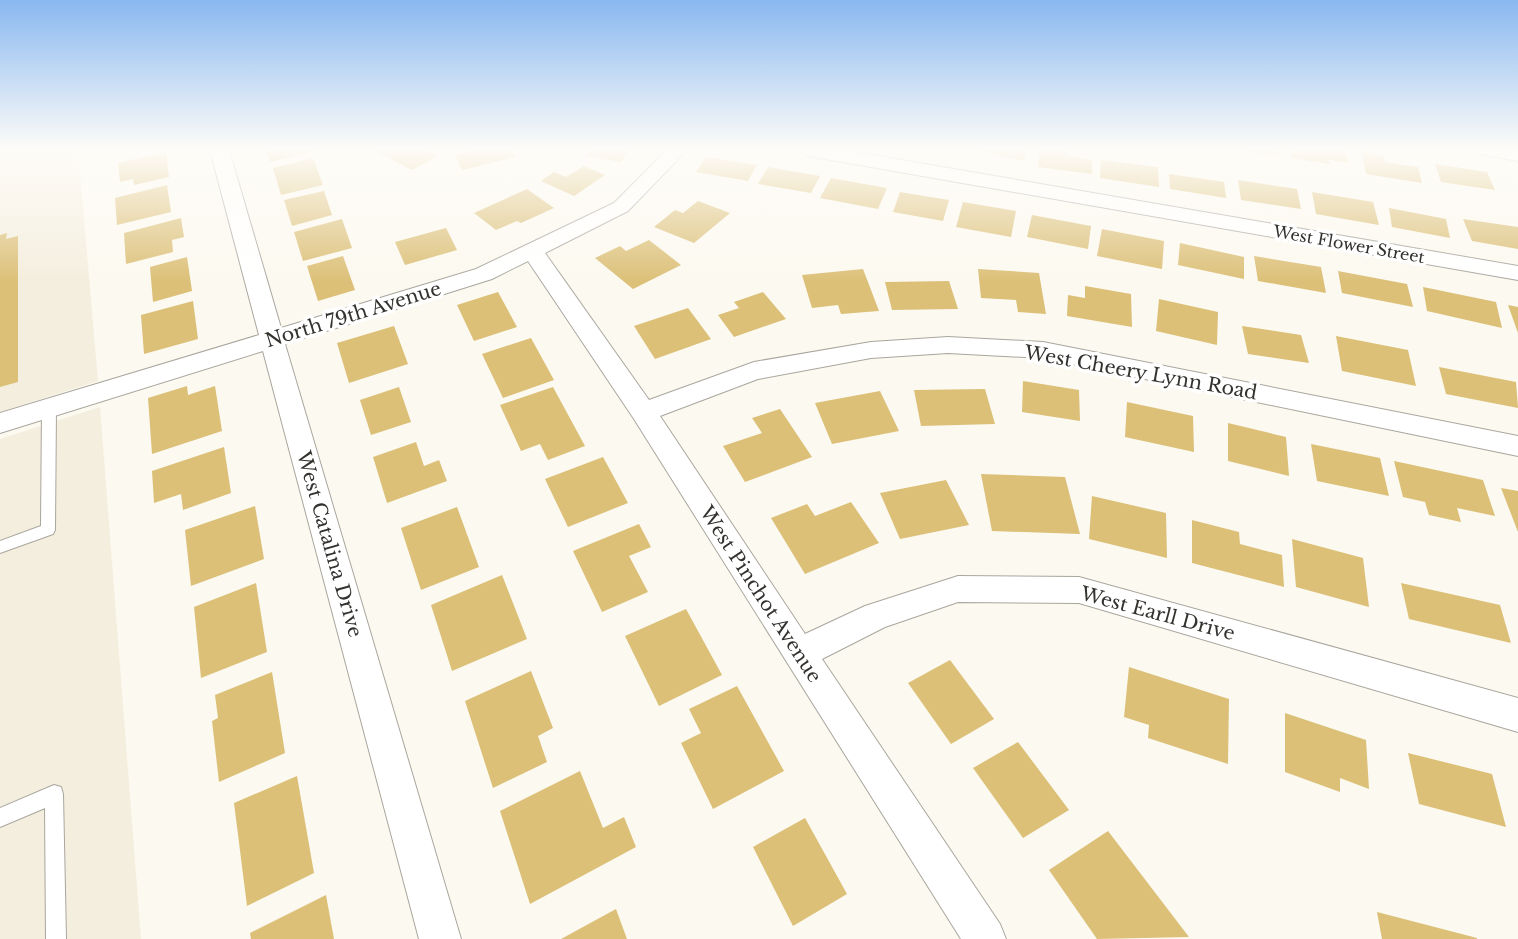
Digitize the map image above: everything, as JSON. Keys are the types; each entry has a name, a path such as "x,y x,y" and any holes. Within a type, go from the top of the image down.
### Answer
{"street":[{"name":"West Catalina Drive","path":"232,194 440,939"},
{"name":"North 79th Avenue","path":"0,423 484,274 621,207 634,194"},
{"name":"West Flower Street","path":"1061,194 1518,273"},
{"name":"West Pinchot Avenue","path":"533,252 643,412 985,939"},
{"name":"West Cheery Lynn Road","path":"643,412 754,371 871,350 948,345 1042,350 1518,446"},
{"name":"West Earll Drive","path":"800,653 876,616 958,589 1079,590 1518,715"}],"lane":[{"path":"0,547 48,530 49,408"},
{"path":"0,818 54,794 56,939"}],"shaded area":[{"path":"0,194 82,194 98,381 0,412"},
{"path":"100,407 141,939 0,939 0,439"}],"building":[{"path":"132,194 168,194 171,212 117,225 115,198"},
{"path":"325,194 332,215 292,226 284,200"},
{"path":"516,194 534,194 554,208 521,223 517,221 496,230 474,213"},
{"path":"822,194 885,194 878,209 820,198"},
{"path":"899,194 949,200 943,221 893,212"},
{"path":"1200,194 1225,194 1226,198"},
{"path":"1240,194 1298,194 1301,209 1241,200"},
{"path":"1312,194 1373,202 1379,225 1316,214"},
{"path":"698,201 730,213 694,243 654,227 675,210 683,213"},
{"path":"963,202 1016,211 1011,237 956,227"},
{"path":"1389,208 1446,219 1450,238 1392,227"},
{"path":"1032,215 1091,226 1088,249 1027,237"},
{"path":"181,218 184,237 172,240 173,252 126,264 124,233"},
{"path":"342,219 352,248 303,261 294,232"},
{"path":"1463,219 1518,227 1518,249 1472,241"},
{"path":"446,228 457,250 405,265 395,242"},
{"path":"1102,229 1164,241 1162,269 1097,256"},
{"path":"7,233 6,239 18,236 18,382 0,387 0,235"},
{"path":"649,240 681,265 633,289 595,258 620,246 626,251"},
{"path":"1180,243 1244,257 1244,279 1178,265"},
{"path":"343,256 355,290 318,301 307,266"},
{"path":"1254,256 1321,267 1326,293 1258,281"},
{"path":"187,257 192,291 153,302 150,267"},
{"path":"863,269 879,311 841,314 838,305 812,308 802,275"},
{"path":"978,269 1039,273 1046,314 1018,312 1016,300 981,298"},
{"path":"1338,271 1407,284 1413,307 1342,293"},
{"path":"949,281 958,309 892,310 885,282"},
{"path":"1085,286 1131,294 1132,327 1067,316 1068,295 1085,298"},
{"path":"1423,287 1496,302 1502,328 1427,311"},
{"path":"498,292 517,327 474,341 457,305"},
{"path":"763,292 786,319 734,337 718,315 739,308 734,302"},
{"path":"1159,299 1218,312 1217,345 1156,331"},
{"path":"193,301 198,339 144,354 141,315"},
{"path":"1508,305 1518,307 1518,333"},
{"path":"688,308 711,339 655,359 634,326"},
{"path":"394,326 408,364 349,383 337,343"},
{"path":"1242,326 1301,335 1309,363 1248,354"},
{"path":"1336,336 1408,350 1416,386 1342,371"},
{"path":"531,338 554,380 503,398 482,354"},
{"path":"1439,367 1516,382 1518,408 1446,394"},
{"path":"1023,381 1079,390 1080,421 1022,412"},
{"path":"187,386 188,395 215,386 222,431 152,454 148,398"},
{"path":"399,387 411,422 371,435 360,400"},
{"path":"553,387 585,446 548,460 540,444 521,451 500,405"},
{"path":"985,389 995,424 921,426 914,390"},
{"path":"880,391 899,431 832,444 815,403"},
{"path":"1127,402 1193,416 1194,452 1125,437"},
{"path":"780,409 812,457 745,482 723,446 762,433 752,418"},
{"path":"1228,423 1286,437 1289,476 1228,461"},
{"path":"416,442 424,466 439,460 447,481 387,503 373,457"},
{"path":"1311,444 1380,458 1389,496 1317,481"},
{"path":"224,447 231,493 183,510 181,494 154,503 152,471"},
{"path":"603,457 628,503 568,527 545,479"},
{"path":"1394,461 1483,480 1495,516 1457,508 1461,522 1429,515 1425,502 1403,497"},
{"path":"981,474 1065,477 1080,534 992,531"},
{"path":"946,480 969,525 900,539 880,493"},
{"path":"1501,488 1518,491 1518,532"},
{"path":"1092,496 1166,513 1167,558 1089,539"},
{"path":"851,502 879,543 805,574 771,518 807,504 815,516"},
{"path":"255,506 264,559 191,586 185,530"},
{"path":"457,507 479,567 421,590 401,528"},
{"path":"1192,520 1239,532 1240,544 1282,555 1284,587 1192,563"},
{"path":"639,524 651,547 629,556 648,592 602,612 573,551"},
{"path":"1292,539 1363,558 1369,607 1296,587"},
{"path":"502,575 527,639 452,671 431,605"},
{"path":"256,583 267,652 201,678 194,607"},
{"path":"1401,583 1500,605 1511,643 1409,619"},
{"path":"686,609 722,675 659,706 625,636"},
{"path":"950,660 994,719 951,744 908,683"},
{"path":"1129,667 1229,699 1228,764 1148,738 1149,725 1124,717"},
{"path":"531,671 553,728 538,736 547,762 493,788 465,701"},
{"path":"272,672 285,753 219,782 212,721 218,718 215,695"},
{"path":"737,686 784,771 713,809 681,743 701,733 689,709"},
{"path":"1285,713 1366,740 1369,789 1340,778 1340,792 1285,772"},
{"path":"1018,742 1069,810 1023,838 973,768"},
{"path":"1408,753 1492,774 1506,827 1419,804"},
{"path":"580,771 603,828 624,817 636,847 530,904 500,811"},
{"path":"297,776 314,873 247,906 234,803"},
{"path":"805,818 847,894 793,926 753,847"},
{"path":"1108,831 1189,937 1097,939 1049,870"},
{"path":"326,895 334,939 251,939 250,933"},
{"path":"616,909 627,939 561,939"},
{"path":"1377,912 1477,938 1477,939 1382,939"}]}
